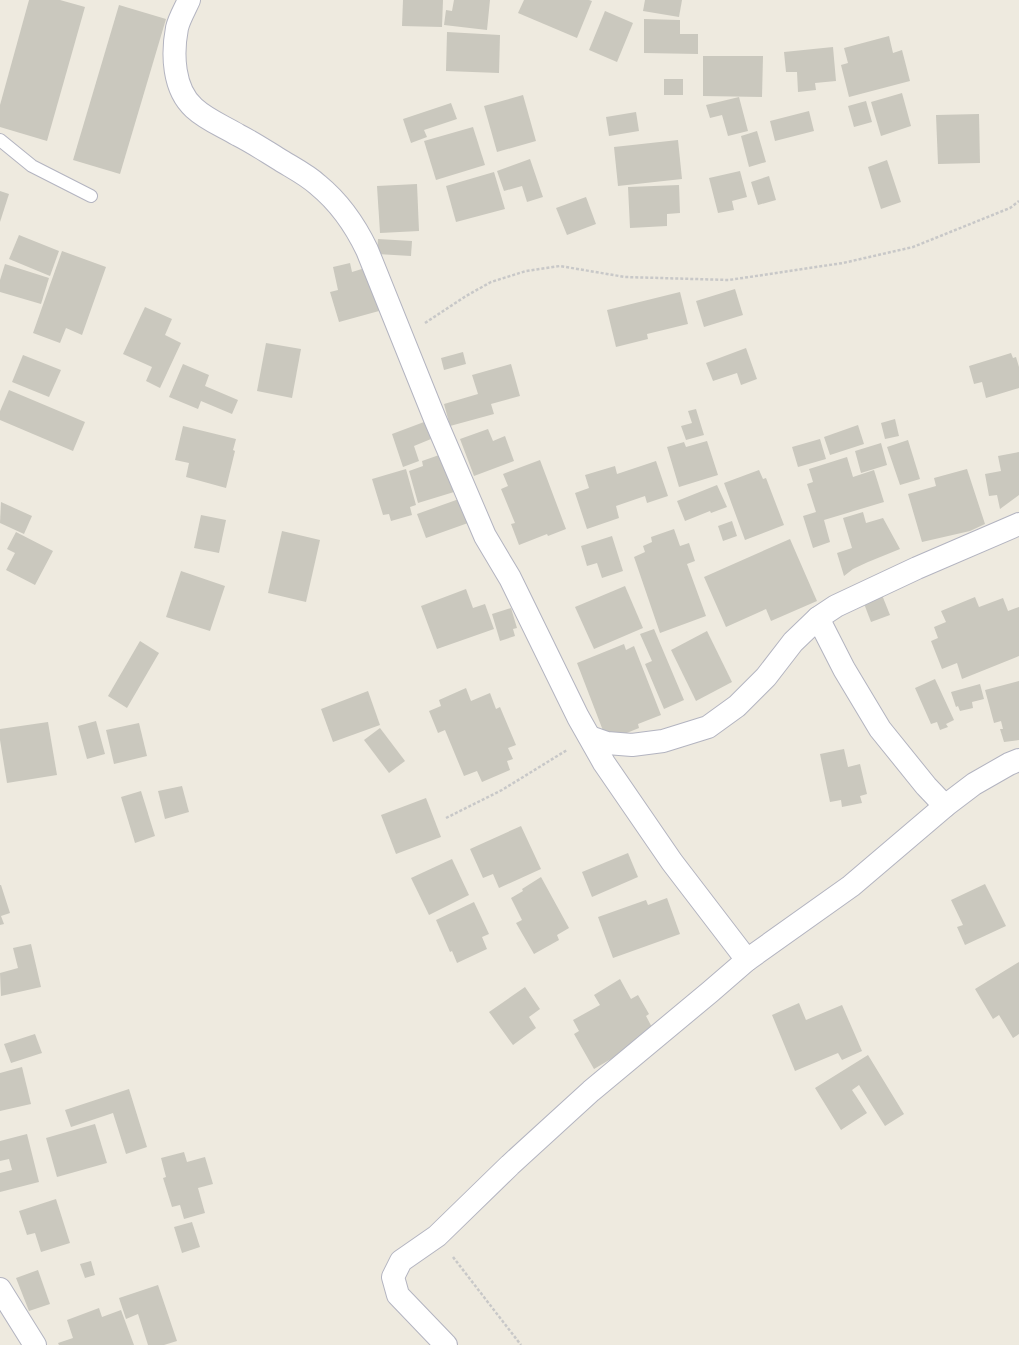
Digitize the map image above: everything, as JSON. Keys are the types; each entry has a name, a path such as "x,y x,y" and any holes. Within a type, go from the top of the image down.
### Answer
{"street":[{"path":"189,0 177,27 174,51 176,74 181,90 193,107 204,116 240,135 318,185 346,213 357,229 485,536 510,578 578,717 604,763 672,862 747,960"},
{"path":"590,737 607,743 632,745 663,741 708,727 737,706 766,677 793,642 818,618 836,606 924,564 1019,524"},
{"path":"818,618 844,669 880,729 926,786 945,806"},
{"path":"446,1345 398,1295 393,1277 401,1261 437,1236 510,1165 591,1091 747,960 851,886 945,806 974,784 1019,760"},
{"path":"0,1289 35,1345"}],"lane":[{"path":"0,140 32,166 91,196"}],"path":[{"path":"404,339 434,317 491,282 526,271 560,266 625,277 729,280 843,263 913,247 1010,208 1019,202"},
{"path":"446,818 502,790 590,737"},
{"path":"437,1236 521,1345"}],"building":[{"path":"29,0 60,0 85,7 47,141 0,127 0,105"},
{"path":"403,0 443,0 442,27 402,26"},
{"path":"454,0 490,0 487,30 444,25 446,10 452,11"},
{"path":"524,0 592,1 577,38 518,13"},
{"path":"645,0 682,0 679,17 643,11"},
{"path":"119,5 166,19 120,174 73,160"},
{"path":"605,11 633,23 617,62 589,50"},
{"path":"644,19 680,20 680,34 698,34 698,54 644,53"},
{"path":"447,32 500,35 499,73 446,71"},
{"path":"889,36 893,53 902,50 910,81 849,97 841,65 848,63 844,48"},
{"path":"833,47 836,81 815,83 816,90 798,92 797,72 786,72 784,52"},
{"path":"703,56 763,56 762,97 703,96"},
{"path":"664,79 683,79 683,95 664,95"},
{"path":"902,93 911,126 881,136 871,102"},
{"path":"523,95 536,141 497,152 484,106"},
{"path":"739,97 748,131 728,136 722,115 710,118 706,105"},
{"path":"866,101 872,122 854,127 848,106"},
{"path":"451,103 457,119 424,130 427,137 411,143 403,119"},
{"path":"809,111 814,131 775,141 770,121"},
{"path":"636,112 639,131 609,136 606,117"},
{"path":"979,114 980,163 938,164 936,115"},
{"path":"473,127 485,165 436,180 424,141"},
{"path":"757,131 766,162 749,167 741,136"},
{"path":"678,140 682,179 618,186 614,147"},
{"path":"530,159 543,197 527,202 522,186 504,191 497,171"},
{"path":"887,160 901,202 881,209 868,167"},
{"path":"740,171 747,197 732,201 734,210 718,213 709,178"},
{"path":"494,172 505,209 456,222 446,186"},
{"path":"769,176 776,200 758,205 751,182"},
{"path":"417,184 419,231 380,233 377,186"},
{"path":"679,185 680,213 667,214 667,226 630,228 628,187"},
{"path":"0,191 9,194 0,222"},
{"path":"586,197 596,224 567,235 556,208"},
{"path":"19,235 59,251 50,276 9,259"},
{"path":"378,239 412,241 411,256 377,254"},
{"path":"62,251 106,267 82,335 66,328 60,343 33,333"},
{"path":"350,263 352,272 365,268 372,281 379,311 339,322 330,292 338,290 333,267"},
{"path":"5,264 49,278 41,304 0,292 0,280"},
{"path":"735,289 743,315 704,327 696,301"},
{"path":"680,292 688,324 647,334 648,339 616,347 607,310"},
{"path":"145,307 172,319 165,335 181,343 160,388 146,381 152,367 123,354"},
{"path":"266,343 301,349 292,398 257,391"},
{"path":"746,348 757,379 741,385 737,373 713,381 706,363"},
{"path":"463,352 466,364 444,370 441,358"},
{"path":"1011,353 1013,358 1016,357 1019,367 1019,388 986,398 982,382 974,384 969,366"},
{"path":"23,355 61,370 49,397 12,382"},
{"path":"183,364 209,375 205,386 238,400 232,414 201,401 198,409 169,397"},
{"path":"511,364 520,396 491,404 494,414 450,426 444,404 478,394 472,375"},
{"path":"9,390 85,422 73,451 0,420 0,411"},
{"path":"696,409 704,435 686,440 681,426 692,423 688,411"},
{"path":"895,419 899,436 885,439 881,423"},
{"path":"424,422 431,439 414,446 419,461 403,467 392,434"},
{"path":"858,425 864,444 830,455 824,437"},
{"path":"183,426 236,439 233,450 235,451 226,488 186,477 189,463 175,460"},
{"path":"488,429 493,441 505,436 514,461 474,476 460,439"},
{"path":"820,439 826,459 798,467 792,447"},
{"path":"908,440 920,479 900,485 887,447"},
{"path":"707,441 718,475 679,487 667,447 684,442 686,447"},
{"path":"881,443 887,465 861,473 855,451"},
{"path":"1019,452 1019,495 1000,509 997,495 989,496 985,474 1001,471 998,456"},
{"path":"442,454 454,492 418,503 409,471 423,466 422,461"},
{"path":"847,457 853,477 874,470 884,502 824,520 830,542 813,548 803,516 816,512 807,484 813,482 809,469"},
{"path":"540,460 566,529 548,536 547,534 519,545 511,524 515,523 501,489 508,486 503,474"},
{"path":"656,461 668,496 647,503 645,496 616,506 619,518 587,529 575,493 589,488 585,475 615,466 617,474"},
{"path":"406,469 416,505 410,507 412,515 391,521 389,514 383,515 372,479"},
{"path":"967,469 985,524 970,531 922,542 908,494 936,486 934,478"},
{"path":"759,470 763,479 766,478 784,525 745,540 724,483"},
{"path":"717,485 727,507 711,513 710,511 685,521 677,501"},
{"path":"459,499 468,523 426,538 417,514"},
{"path":"1,502 32,516 24,534 0,523"},
{"path":"863,512 866,523 883,518 900,549 853,569 844,576 837,553 852,548 843,518"},
{"path":"201,515 226,520 219,553 194,548"},
{"path":"732,521 737,536 723,541 718,526"},
{"path":"674,529 680,546 689,543 695,561 687,564 706,616 660,633 634,557 645,552 643,546 652,542 651,537"},
{"path":"282,531 320,540 306,602 268,593"},
{"path":"16,532 53,551 35,585 6,570 15,553 7,549"},
{"path":"612,536 623,571 602,578 597,563 587,566 581,546"},
{"path":"790,539 817,601 771,621 766,609 726,627 704,577"},
{"path":"181,571 225,586 210,631 166,617"},
{"path":"625,586 643,628 594,649 575,607"},
{"path":"466,589 473,608 485,604 494,629 437,649 421,606"},
{"path":"882,595 890,615 871,622 863,601"},
{"path":"975,597 979,607 1003,598 1008,611 1019,607 1019,656 962,679 957,663 942,669 931,641 938,638 934,627 946,622 941,611"},
{"path":"511,608 517,628 513,629 515,636 500,641 492,614"},
{"path":"654,629 684,700 664,709 645,664 652,661 640,634"},
{"path":"707,631 732,682 696,701 671,650"},
{"path":"140,641 159,653 127,708 108,696"},
{"path":"624,644 626,650 634,646 661,715 638,724 639,728 607,741 577,663"},
{"path":"935,679 954,720 946,724 948,727 940,730 937,722 931,724 915,688"},
{"path":"1019,681 1019,740 1004,742 1000,729 1003,729 1001,721 994,723 985,690"},
{"path":"980,684 984,699 972,702 973,708 960,711 958,706 956,707 951,692"},
{"path":"466,688 471,701 490,693 496,709 500,707 516,745 508,748 513,759 507,761 510,770 482,782 477,771 464,776 445,730 438,733 429,711 441,706 439,700"},
{"path":"368,691 380,725 333,742 321,709"},
{"path":"96,721 105,754 87,759 78,726"},
{"path":"48,722 57,775 7,783 0,740 0,729"},
{"path":"139,723 147,756 114,764 106,730"},
{"path":"380,728 405,761 389,773 364,740"},
{"path":"844,749 848,767 860,764 867,794 860,796 862,803 842,807 841,800 830,802 820,754"},
{"path":"182,786 189,812 165,819 158,791"},
{"path":"141,791 155,836 135,843 121,797"},
{"path":"426,798 441,837 396,854 381,815"},
{"path":"521,826 541,869 499,888 493,874 483,878 470,849"},
{"path":"628,853 638,877 592,897 582,872"},
{"path":"452,859 469,895 429,915 411,878"},
{"path":"541,877 569,928 557,935 559,940 534,954 516,923 522,920 511,898"},
{"path":"985,884 1006,926 965,945 957,927 963,925 951,900"},
{"path":"0,885 10,913 1,916 4,924 0,925"},
{"path":"667,898 680,934 613,958 598,917 646,900 648,905"},
{"path":"474,902 489,934 482,937 487,949 457,963 452,951 450,952 436,920"},
{"path":"31,944 41,987 1,996 0,973 18,968 13,948"},
{"path":"1019,962 1019,1034 1013,1038 999,1015 993,1019 975,989"},
{"path":"620,979 631,999 638,995 649,1014 646,1016 655,1033 594,1069 574,1034 579,1031 573,1020 600,1005 594,995"},
{"path":"525,987 540,1009 529,1017 536,1028 513,1045 489,1012"},
{"path":"799,1003 806,1020 842,1005 862,1051 842,1060 838,1053 795,1071 772,1015"},
{"path":"35,1034 42,1053 11,1063 4,1044"},
{"path":"868,1055 904,1114 885,1126 859,1085 852,1090 867,1113 841,1130 815,1088"},
{"path":"22,1067 31,1104 0,1111 0,1073"},
{"path":"129,1089 147,1147 126,1154 113,1113 71,1127 65,1110"},
{"path":"95,1124 107,1163 57,1177 46,1138"},
{"path":"27,1134 39,1182 0,1192 0,1173 12,1170 9,1159 0,1161 0,1141"},
{"path":"184,1152 187,1162 205,1157 213,1184 198,1188 205,1213 184,1219 180,1205 172,1207 163,1178 166,1177 161,1158"},
{"path":"56,1199 70,1243 41,1252 35,1233 27,1235 19,1211"},
{"path":"192,1222 200,1247 182,1253 174,1227"},
{"path":"91,1261 95,1275 85,1278 80,1264"},
{"path":"38,1270 50,1304 29,1311 16,1278"},
{"path":"158,1285 177,1341 164,1345 148,1345 138,1314 126,1319 119,1298"},
{"path":"99,1308 102,1317 121,1310 134,1345 59,1345 58,1343 73,1338 67,1320"}]}
